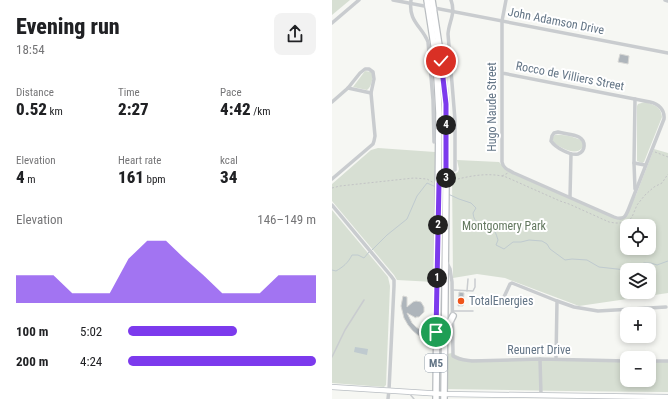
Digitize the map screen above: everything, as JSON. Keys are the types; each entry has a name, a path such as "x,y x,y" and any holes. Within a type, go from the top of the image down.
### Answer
{"main road":[{"name":"M5","path":"432,0 429,4 436,58 438,92 439,183 436,396"},
{"name":"M5","path":"429,4 441,61 446,104 443,396"},
{"path":"437,283 445,283"},
{"path":"437,310 444,310"},
{"path":"444,333 453,313"},
{"path":"332,387 389,390 436,396 541,395 573,397 668,397"}],"street":[{"path":"332,23 359,0"},
{"name":"John Adamson Drive","path":"393,0 429,4 454,12 668,52"},
{"path":"451,0 454,12 448,34 455,120 456,170"},
{"name":"Hugo Naude Street","path":"506,0 502,21 502,162 504,167 510,172"},
{"path":"411,2 410,7 414,20 428,42 433,100 434,142"},
{"path":"332,102 348,88 362,71 369,69 373,72 374,75 371,92 375,136 373,144 332,179"},
{"name":"Rocco de Villiers Street","path":"502,73 635,98 655,103 664,113 664,119 636,191 627,214 623,218 617,218 570,197"},
{"path":"348,88 371,92"},
{"name":"Rocco de Villiers Street","path":"635,98 634,163 636,191"},
{"path":"558,132 582,139 585,143 582,151 576,154 571,154 553,144 551,139 554,133 558,132"},
{"path":"510,172 570,197 571,154"},
{"path":"634,163 645,165"},
{"path":"332,205 391,276 394,283 388,399"},
{"path":"445,259 450,269 453,313"},
{"path":"504,297 510,284 512,283 574,307 598,311 666,307"},
{"path":"556,360 557,301"},
{"name":"Reunert Drive","path":"453,313 453,356 457,359 472,361 540,359 620,361"},
{"path":"540,359 541,395"},
{"path":"656,361 668,361"},
{"path":"492,399 497,395"}],"lane":[{"path":"467,291 468,279"},
{"path":"452,290 473,291 475,288 475,279"},
{"path":"332,357 345,330 364,300"},
{"path":"453,313 473,311"},
{"path":"408,392 414,399"}],"path":[{"path":"651,150 668,157"},
{"path":"446,182 451,180 451,174 456,170"},
{"path":"502,176 510,172"},
{"path":"332,188 414,178 428,179 433,183 439,183"}],"green space":[{"path":"332,0 350,0 332,15"},
{"path":"365,71 373,74 370,87 367,90 353,87"},
{"path":"645,102 659,108 662,117 644,162 642,163 637,161 637,106 638,104"},
{"path":"555,135 565,135 581,140 583,147 576,151 564,149 553,142 553,137"},
{"path":"378,148 435,152 434,282 397,280 332,201 332,184 371,150"},
{"name":"Montgomery Park","path":"654,149 668,153 668,293 656,295 656,263 620,263 620,299 627,299 579,306 505,278 477,274 453,278 452,175 458,172 459,169 457,160 499,162 508,171 615,218 626,215 636,195"},
{"path":"332,210 388,277 390,286 386,385 384,387 332,383"},
{"path":"452,353 464,359 541,361 620,360 620,387 656,387 656,360 668,360 668,392 444,389 447,354"}],"shaded area":[{"path":"355,347 368,349 367,355 354,352"}],"building":[{"path":"620,54 629,56 628,64 618,62"},
{"path":"459,292 464,293 463,306 458,306"},
{"path":"403,296 407,297 407,307 416,301 421,302 424,307 424,312 419,317 416,318 407,313 412,323 422,331 419,336 408,325 404,318 401,306"}],"waterway":[{"path":"372,250 387,235 407,219 417,196 427,183 436,187"},
{"path":"448,194 471,203 476,208 473,213 476,221 491,227 498,240 496,245 504,249 513,242 529,240 542,241 565,260 587,260 599,267 626,270 644,263 657,265 668,261"},
{"path":"332,270 336,271 341,268 347,263 352,255 358,255 364,258 369,252"}],"place":[{"name":"TotalEnergies","path":"461,301"}],"route":[{"path":"436,332 439,183 446,182 446,104 441,61"}]}
